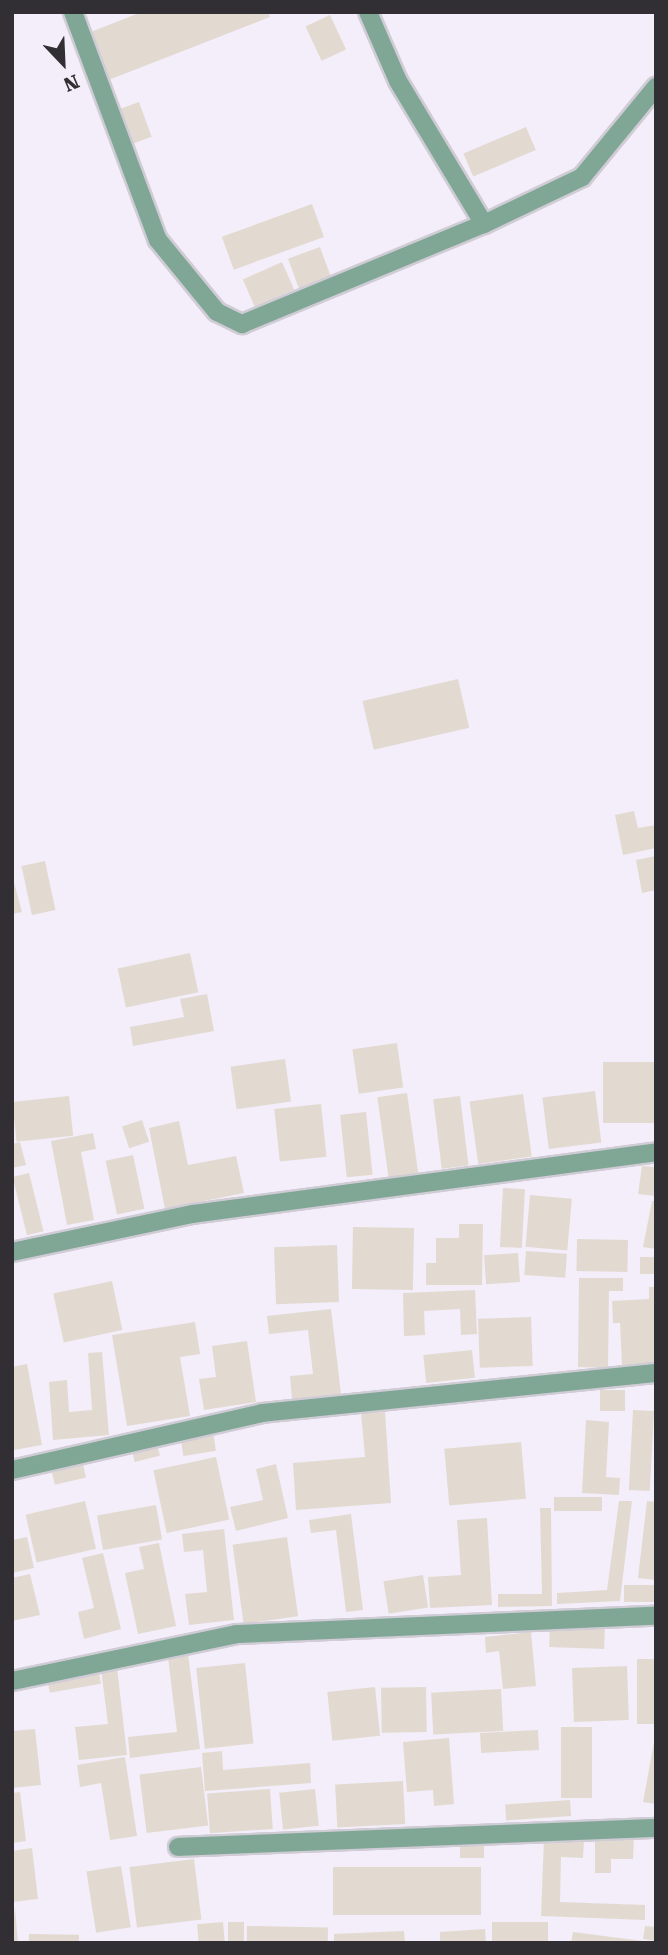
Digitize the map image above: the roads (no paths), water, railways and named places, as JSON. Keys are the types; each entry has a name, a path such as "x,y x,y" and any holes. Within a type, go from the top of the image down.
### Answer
{"street":[{"path":"73,12 158,240 217,312 242,324 484,224 582,177 656,87"},
{"path":"368,12 398,82 484,224"},
{"path":"12,1252 193,1214 656,1153"},
{"path":"12,1469 262,1413 656,1373"},
{"path":"12,1681 236,1634 656,1616"},
{"path":"178,1847 656,1828"}]}
